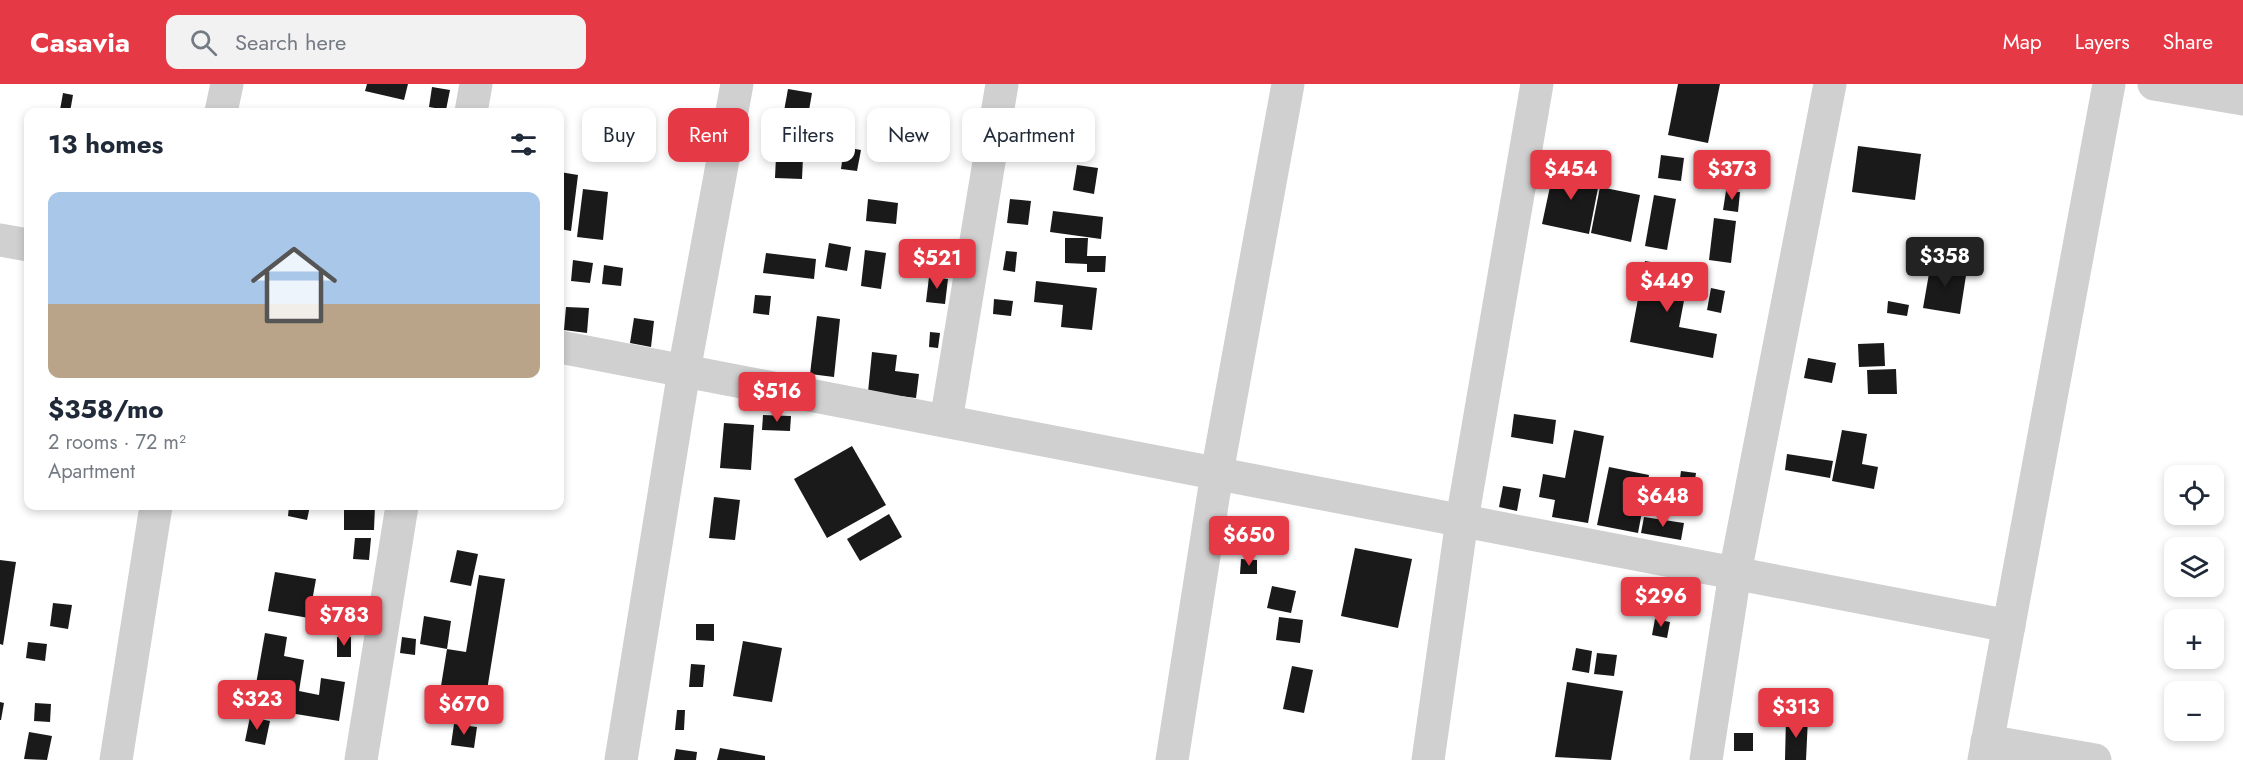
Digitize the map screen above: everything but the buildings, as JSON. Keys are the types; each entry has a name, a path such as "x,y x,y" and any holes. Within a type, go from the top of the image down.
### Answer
{"street":[{"path":"222,108 226,84"},
{"path":"472,108 476,84"},
{"path":"621,760 684,371 737,84"},
{"path":"946,422 1002,84"},
{"path":"1172,760 1217,473 1288,84"},
{"path":"1428,760 1462,520 1537,84"},
{"path":"1706,760 1736,573 1830,84"},
{"path":"2095,760 1986,751 2109,84"},
{"path":"2154,84 2243,99"},
{"path":"0,240 24,244"},
{"path":"564,348 2009,626"},
{"path":"117,760 155,510"},
{"path":"361,760 401,510"}]}
